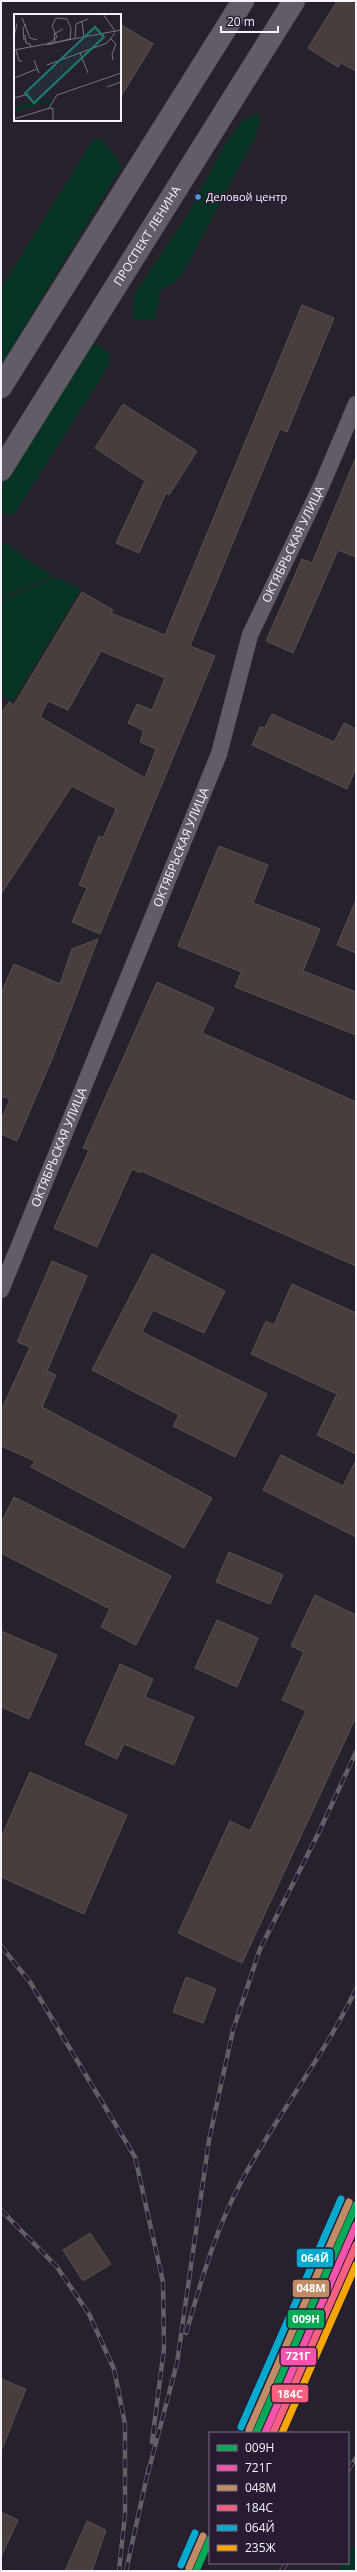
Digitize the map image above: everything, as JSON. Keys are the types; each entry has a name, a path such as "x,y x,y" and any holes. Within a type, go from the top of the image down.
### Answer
{"main road":[{"path":"1,387 242,1"},
{"name":"ПРОСПЕКТ ЛЕНИНА","path":"1,470 294,1"}],"street":[{"name":"ОКТЯБРЬСКАЯ УЛИЦА","path":"1,1290 219,754 250,635 323,482 356,404"}],"green space":[{"path":"261,113 256,136 180,278 160,291 155,320 133,319 134,295 188,214 225,144 243,120"},
{"path":"102,139 122,166 1,365 1,288 93,140"},
{"path":"97,344 109,352 109,365 14,515 1,513 1,485 86,347"},
{"path":"1,543 11,546 26,559 54,576 1,598"},
{"path":"56,577 81,589 12,702 1,696 1,600"},
{"path":"356,2543 356,2571 338,2571 342,2564 349,2564 349,2554"}],"building":[{"path":"337,1 349,1 356,5 356,71 341,63 338,67 308,48"},
{"path":"121,25 153,44 121,96"},
{"path":"302,305 334,318 287,432 280,429 190,646 215,656 100,934 72,922 87,888 79,885 99,836 103,838 116,809 72,786 1,894 1,713 9,702 14,705 82,592 113,610 111,613 165,635","holes":["101,651 165,678 152,710 137,704 128,723 144,731 140,742 156,749 145,778 40,717 48,701 68,710"]},
{"path":"123,404 197,451 169,495 166,493 139,553 116,543 145,481 95,448"},
{"path":"356,457 356,557 338,550 293,653 266,641 302,559 312,563"},
{"path":"272,714 334,742 344,723 356,729 356,768 347,789 252,745 260,727 265,728"},
{"path":"219,846 268,865 253,903 320,929 303,971 356,992 356,1035 235,987 241,972 178,946"},
{"path":"356,900 356,953 337,945"},
{"path":"98,939 52,1059 17,1141 1,1134 1,1120 10,1099 1,1096 1,993 14,964 60,984 72,949"},
{"path":"157,982 214,1008 202,1033 356,1102 356,1266 141,1171 140,1173 132,1169 97,1247 54,1228 89,1150 83,1148"},
{"path":"152,1254 225,1291 204,1333 153,1310 142,1332 267,1394 235,1457 173,1426 179,1415 92,1370"},
{"path":"52,1261 87,1276 47,1371 56,1375 42,1407 212,1498 184,1548 31,1467 35,1461 1,1446 1,1411 30,1347 17,1342"},
{"path":"292,1284 356,1313 356,1454 317,1435 337,1394 251,1354 266,1321 274,1325"},
{"path":"281,1455 343,1486 356,1460 356,1537 263,1490"},
{"path":"14,1497 171,1576 136,1645 101,1627 110,1609 1,1553 1,1523"},
{"path":"229,1552 283,1575 270,1604 216,1582"},
{"path":"315,1595 356,1615 356,1717 242,1963 178,1933 230,1821 250,1831 306,1711 282,1700 304,1652 291,1646"},
{"path":"217,1620 258,1638 237,1687 195,1668"},
{"path":"1,1631 57,1655 29,1719 1,1707"},
{"path":"120,1664 153,1679 145,1697 194,1717 174,1765 124,1744 117,1759 85,1744"},
{"path":"30,1772 127,1815 84,1914 1,1877 1,1838"},
{"path":"186,1977 216,1989 203,2023 173,2012"},
{"path":"90,2233 111,2264 83,2281 63,2250"},
{"path":"1,2379 26,2389 2,2449 1,2448"},
{"path":"1,2512 18,2520 1,2557"},
{"path":"87,2521 106,2530 92,2571 65,2571"}],"railway":[{"path":"148,2473 177,2363 209,2140 233,2030 260,1949 319,1832 356,1752"},
{"path":"1,1946 30,1982 135,2157 163,2282 164,2348 152,2442"},
{"path":"186,2333 209,2257 231,2202 268,2135 329,2039 356,1989"},
{"path":"1,2210 57,2267 89,2314 114,2369 125,2424 125,2515 119,2571"},
{"path":"349,2468 356,2458"},
{"path":"126,2571 149,2467"},
{"path":"281,2571 286,2564"}],"transit line":[{"name":"064Й","path":"241,2427 341,2199"},
{"name":"048М","path":"249,2430 349,2202"},
{"name":"009Н","path":"256,2432 356,2205"},
{"name":"721Г","path":"265,2432 356,2225"},
{"name":"184С","path":"273,2432 356,2245"},
{"name":"235Ж","path":"282,2432 356,2265"},
{"name":"064Й","path":"181,2565 195,2533"},
{"name":"048М","path":"189,2568 203,2536"},
{"name":"009Н","path":"196,2571 209,2541"}],"place":[{"name":"Деловой центр","path":"198,197"}]}
